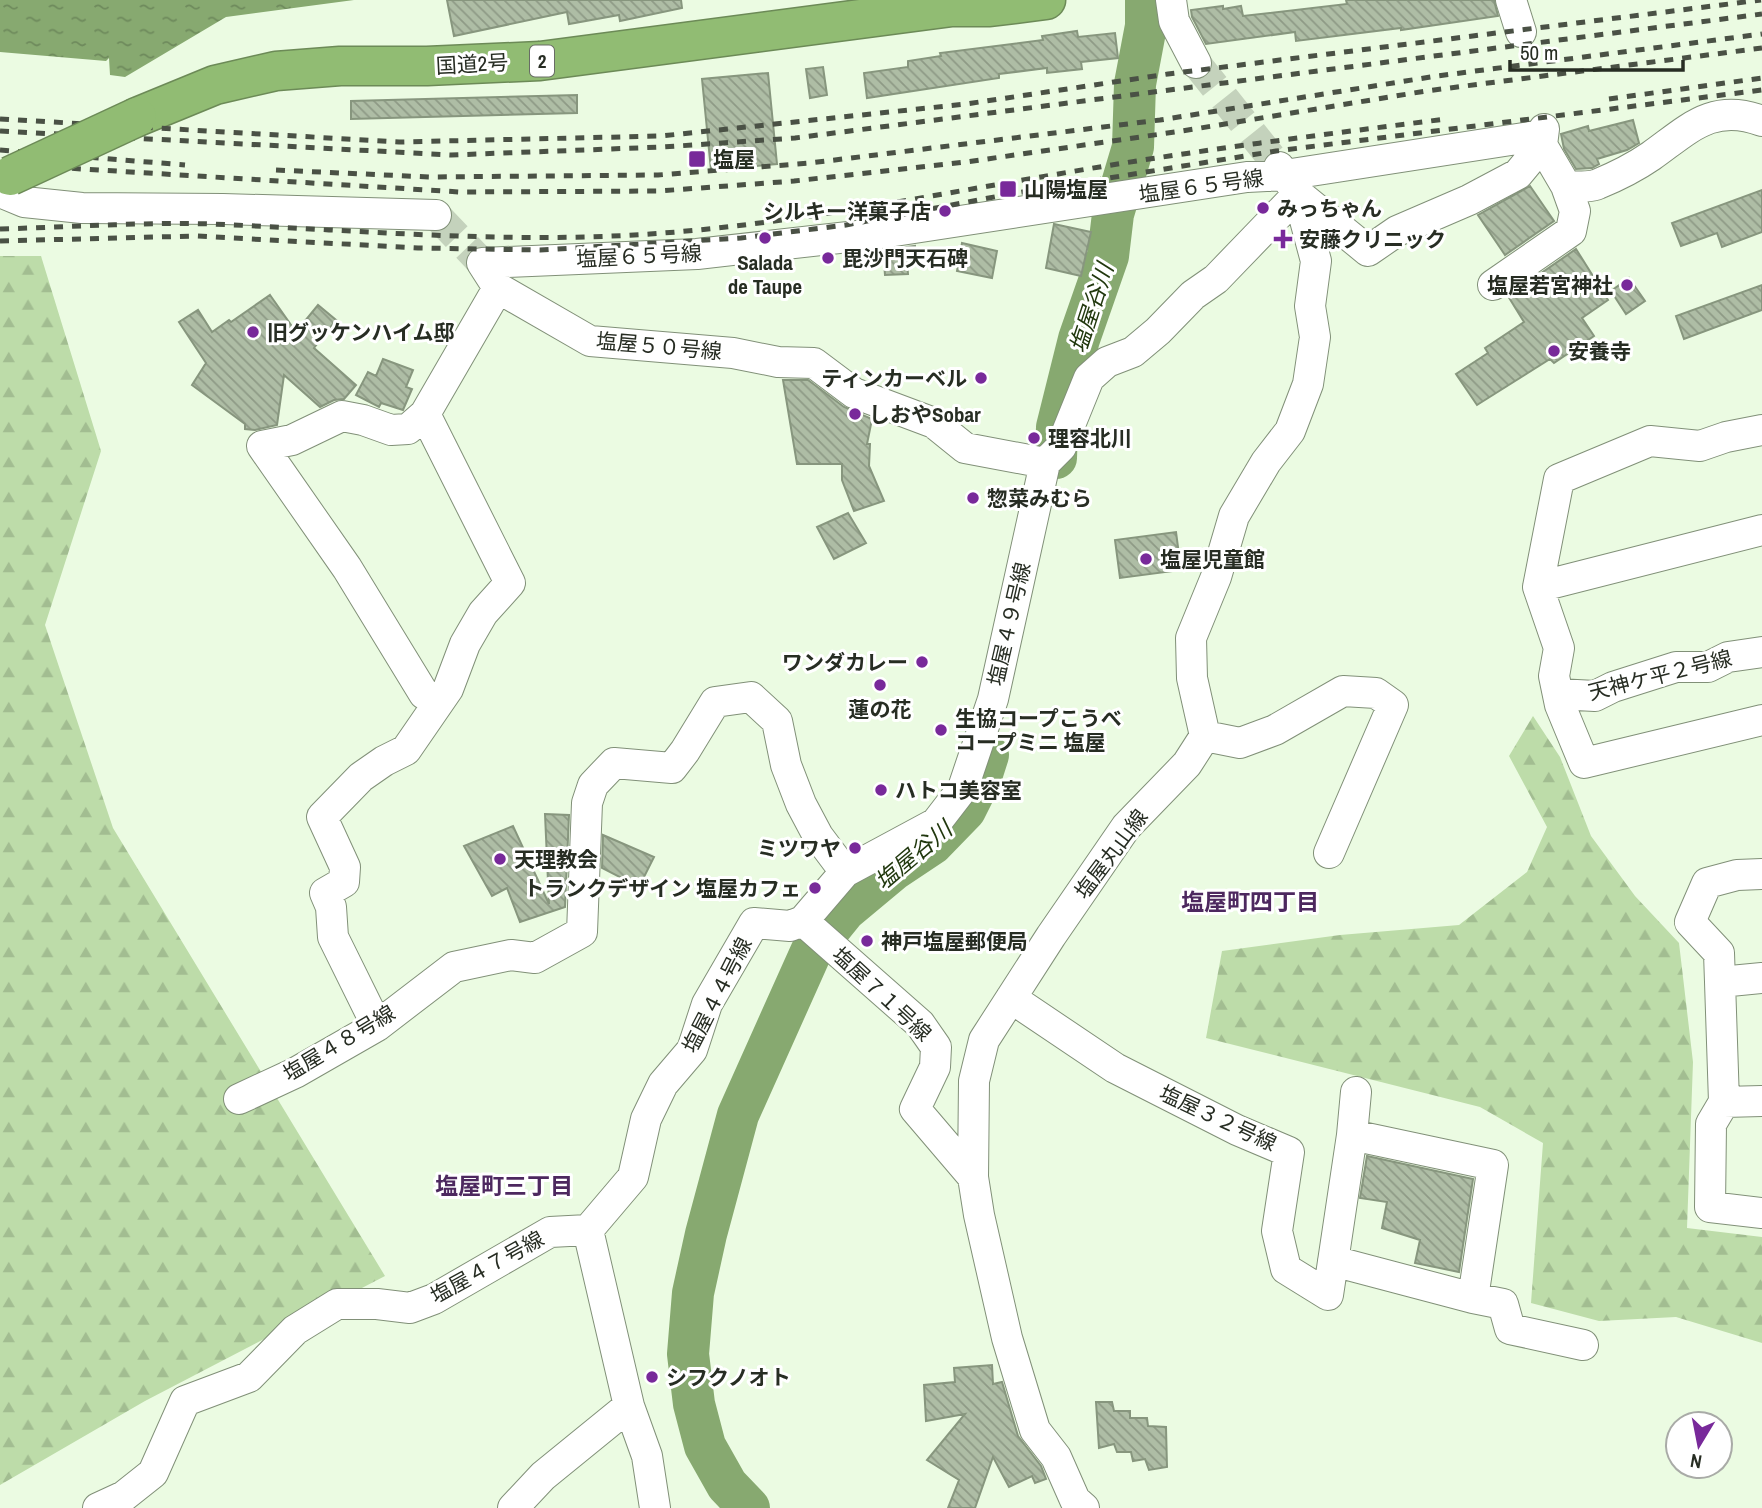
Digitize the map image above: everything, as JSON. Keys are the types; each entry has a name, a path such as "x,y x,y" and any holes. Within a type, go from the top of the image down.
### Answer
{"highway":[{"name":"国道2号","path":"3,182 137,117 215,85 276,71 340,66 427,66 540,61 952,7 990,7 1046,0"}],"street":[{"path":"1171,0 1174,21 1196,64"},
{"path":"1511,0 1521,32"},
{"path":"1566,186 1595,186 1649,157 1691,125 1715,115 1747,115 1762,121"},
{"path":"1493,285 1571,231 1575,211 1543,136"},
{"path":"1288,179 1368,251 1397,231 1469,200 1518,174 1543,136"},
{"name":"塩屋６５号線","path":"498,288 482,263 697,254 875,234 1247,177 1288,179 1543,136"},
{"path":"1288,179 1316,261 1310,306 1315,337 1308,384 1290,431 1266,462 1234,516 1216,577 1191,638 1192,678 1205,736 1240,743 1275,730 1343,691 1376,693 1393,705 1329,853"},
{"name":"塩屋４９号線","path":"845,872 936,822 963,788 993,699 1052,456 1089,378 1107,362 1133,352 1193,295 1216,279 1288,179"},
{"path":"3,182 24,202 82,208 436,215"},
{"path":"424,694 347,568 262,446 292,440 342,416 391,430 408,429 425,414 498,288"},
{"name":"塩屋５０号線","path":"498,288 590,341 710,351 778,362 814,363 854,393 934,423 965,448 1052,456"},
{"path":"377,1026 333,937 331,907 325,893 344,882 345,867 322,817 361,776 407,750 448,689 465,644 483,614 510,583 425,414"},
{"path":"1762,430 1726,436 1700,446 1650,441 1559,479 1538,587 1559,648 1554,676 1558,694 1584,763 1762,720"},
{"path":"1538,587 1762,530"},
{"name":"天神ケ平２号線","path":"1558,694 1595,696 1613,687 1676,667 1708,667 1728,657 1762,652"},
{"name":"塩屋４８号線","path":"239,1099 295,1073 377,1026 454,967 511,955 535,958 582,932 587,803 593,785 614,764 672,768 715,702 751,697 777,721 786,765 801,804 818,836 845,872"},
{"name":"塩屋丸山線","path":"1084,1508 1075,1500 1056,1457 1035,1430 1007,1338 973,1177 974,1081 984,1040 1011,998 1126,827 1187,764 1205,736"},
{"path":"806,925 845,872"},
{"path":"1762,874 1737,875 1707,883 1690,922 1719,953 1724,1102 1711,1124 1710,1207 1762,1213"},
{"name":"塩屋４４号線","path":"588,1230 633,1177 646,1119 663,1084 692,1050 707,1004 754,923 806,925"},
{"name":"塩屋７１号線","path":"806,925 920,1024 936,1046 935,1067 915,1109 973,1177"},
{"path":"1720,982 1762,978"},
{"name":"塩屋３２号線","path":"1011,998 1115,1068 1237,1130 1289,1152 1277,1231 1286,1269 1328,1296 1356,1092"},
{"path":"1724,1102 1762,1101"},
{"path":"1352,1135 1493,1165 1473,1298"},
{"path":"588,1230 629,1406 647,1456 655,1508"},
{"name":"塩屋４７号線","path":"98,1508 124,1496 153,1473 185,1401 249,1377 295,1329 337,1304 377,1304 410,1308 445,1293 550,1232 588,1230"},
{"path":"1333,1261 1503,1304 1510,1329 1583,1345"},
{"path":"513,1508 543,1476 629,1406"}],"green space":[{"path":"0,256 41,256 101,451 45,625 113,828 385,1276 145,1401 0,1485"},
{"path":"1533,716 1560,757 1591,836 1635,896 1679,943 1693,1062 1687,1228 1762,1237 1762,1343 1676,1317 1599,1321 1531,1303 1543,1143 1480,1107 1206,1038 1222,951 1340,935 1459,925 1527,872 1547,827 1509,756"}],"water":[{"path":"0,0 354,0 226,17 125,77 110,75 109,58 106,61 0,52"}],"building":[{"path":"447,0 681,0 682,8 620,21 619,15 569,24 567,12 454,36"},
{"path":"1346,0 1494,0 1498,16 1296,41 1295,32 1206,44 1191,10 1241,6 1243,16 1347,4"},
{"path":"1077,31 1078,37 1115,33 1118,58 1081,62 1082,69 1047,73 1047,68 999,74 999,78 867,98 864,73 908,67 908,61 941,56 940,53 1043,40 1042,36"},
{"path":"823,67 827,95 810,98 806,69"},
{"path":"768,73 777,164 711,170 702,79"},
{"path":"577,95 577,113 351,119 351,101"},
{"path":"1633,120 1639,143 1627,150 1597,159 1599,164 1592,168 1576,169 1564,149 1561,134 1588,126 1589,131"},
{"path":"1530,186 1554,221 1505,255 1478,215"},
{"path":"1762,190 1762,232 1722,247 1717,233 1681,246 1672,223"},
{"path":"1054,224 1091,232 1081,276 1046,268"},
{"path":"962,243 997,251 992,278 957,271"},
{"path":"915,246 914,261 907,262 908,274 885,275 883,250"},
{"path":"1576,249 1608,300 1582,318 1594,336 1554,363 1550,359 1477,405 1456,374 1488,353 1485,348 1524,322 1508,296"},
{"path":"1629,278 1645,301 1626,314 1611,291"},
{"path":"1762,285 1762,310 1684,339 1676,316"},
{"path":"270,295 296,332 318,305 336,320 314,348 356,385 344,399 334,400 320,407 284,375 277,425 255,430 245,429 245,424 192,385 206,363 179,322 198,310 212,332"},
{"path":"383,359 413,370 406,387 412,389 403,410 381,403 379,407 356,395 368,372 376,376"},
{"path":"783,380 808,380 844,407 872,419 867,444 870,444 869,466 884,501 854,511 842,480 842,464 797,464"},
{"path":"848,513 866,543 834,559 817,527"},
{"path":"1176,532 1181,570 1120,578 1115,540"},
{"path":"545,814 569,815 565,907 520,922 507,888 492,896 464,846 513,826 549,904"},
{"path":"603,835 654,857 639,887 602,868"},
{"path":"1367,1156 1473,1179 1459,1272 1415,1263 1420,1240 1382,1228 1387,1202 1360,1198"},
{"path":"992,1365 993,1384 1002,1382 1018,1436 1041,1466 1046,1479 1035,1483 1032,1476 1009,1487 993,1457 975,1508 948,1508 959,1480 927,1460 965,1414 926,1421 924,1385 955,1382 954,1368"},
{"path":"1096,1402 1112,1402 1114,1411 1130,1411 1130,1418 1147,1418 1148,1426 1166,1427 1167,1467 1149,1470 1145,1459 1133,1461 1131,1452 1117,1452 1114,1444 1099,1448"}],"waterway":[{"name":"塩屋谷川","path":"1056,458 1057,427 1079,339 1108,256 1113,214 1133,147 1135,84 1146,26 1146,0"},
{"name":"塩屋谷川","path":"749,1508 727,1485 705,1446 694,1404 688,1354 693,1293 738,1115 811,952 845,910 893,870 932,844 965,810 980,780 988,755"}],"tunnel":[{"path":"1196,63 1279,167"},
{"path":"436,215 482,263"}],"railway":[{"path":"0,119 399,142 661,136 966,104 1168,74 1761,0"},
{"path":"0,131 451,155 663,147 795,138 1762,14"},
{"path":"276,170 429,177 658,175 810,163 1160,120 1437,76 1762,34"},
{"path":"0,164 460,192 659,191 794,181 966,162 1182,131 1426,91 1762,48"},
{"path":"1609,99 1762,78"},
{"path":"0,241 196,236 418,248 540,250 741,238 846,225 1010,194 1276,151 1762,90"},
{"path":"0,229 212,224 486,237 650,234 797,218 1142,160 1446,119"},
{"path":"0,150 185,165"}],"place":[{"name":"塩屋","path":"697,159"},
{"name":"山陽塩屋","path":"1008,189"},
{"name":"みっちゃん","path":"1263,208"},
{"name":"シルキー洋菓子店","path":"945,211"},
{"name":"Salada de Taupe","path":"765,238"},
{"name":"安藤クリニック","path":"1283,239"},
{"name":"毘沙門天石碑","path":"828,258"},
{"name":"塩屋若宮神社","path":"1627,285"},
{"name":"旧グッケンハイム邸","path":"253,332"},
{"name":"安養寺","path":"1554,351"},
{"name":"ティンカーベル","path":"981,378"},
{"name":"しおやSobar","path":"855,414"},
{"name":"理容北川","path":"1034,438"},
{"name":"惣菜みむら","path":"973,498"},
{"name":"塩屋児童館","path":"1146,559"},
{"name":"ワンダカレー","path":"922,662"},
{"name":"蓮の花","path":"880,685"},
{"name":"生協コープこうべ コープミニ 塩屋","path":"941,730"},
{"name":"ハトコ美容室","path":"881,790"},
{"name":"ミツワヤ","path":"855,848"},
{"name":"天理教会","path":"500,859"},
{"name":"トランクデザイン 塩屋カフェ","path":"815,888"},
{"name":"神戸塩屋郵便局","path":"867,941"},
{"name":"シフクノオト","path":"652,1377"}],"district":[{"name":"塩屋町四丁目","path":"1250,901"},
{"name":"塩屋町三丁目","path":"504,1185"}]}
